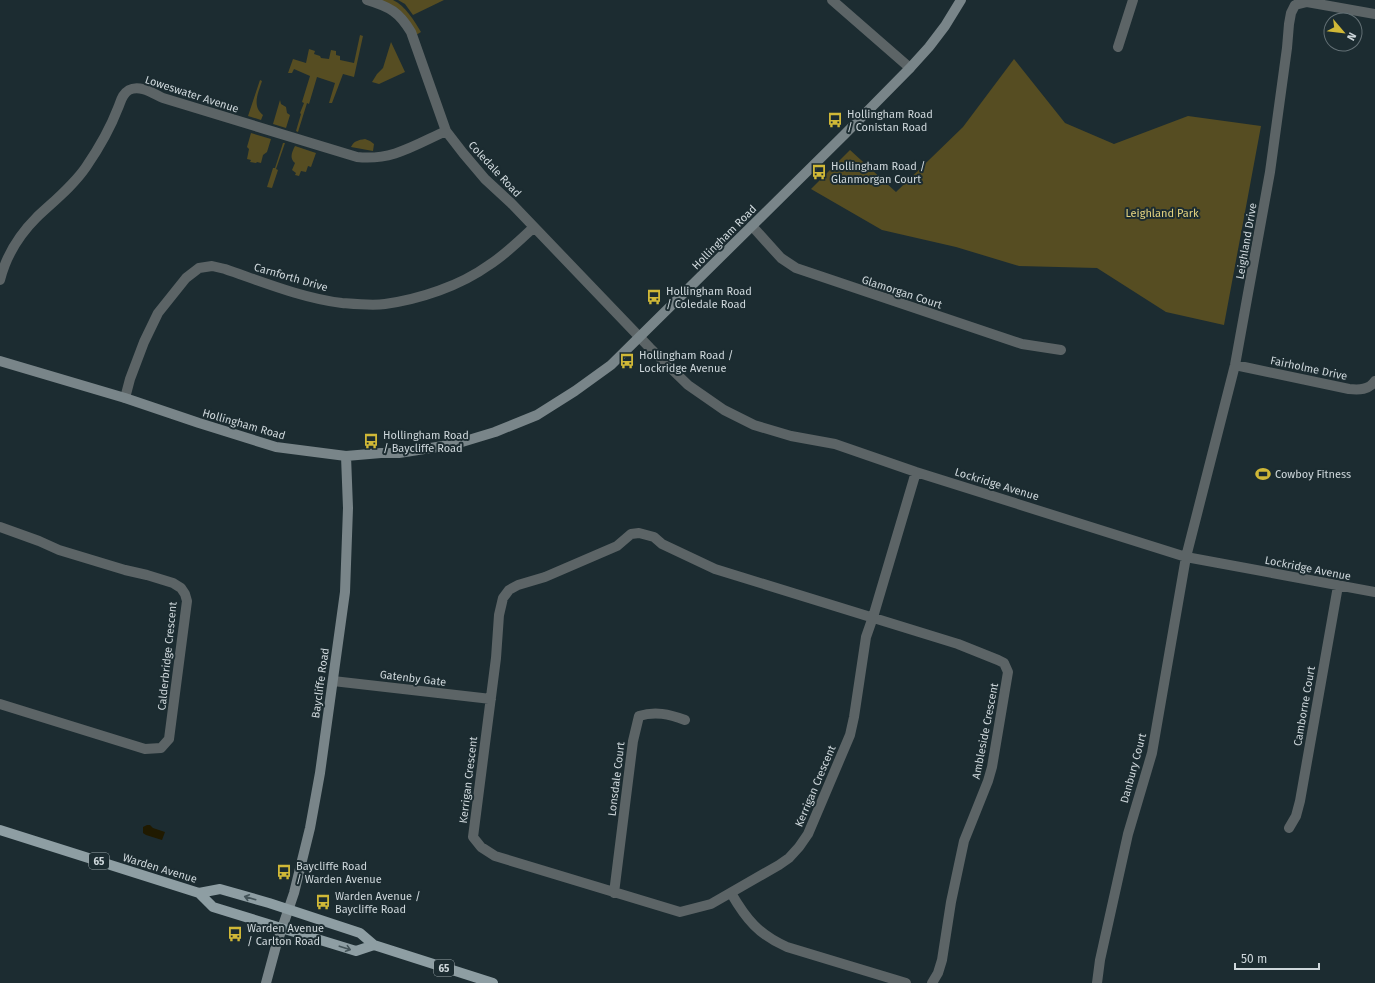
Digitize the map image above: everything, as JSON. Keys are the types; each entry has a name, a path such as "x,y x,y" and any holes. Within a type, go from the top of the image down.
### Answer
{"main road":[{"name":"Warden Avenue","path":"0,830 199,893 213,906 281,928 356,951 374,945"},
{"name":"Warden Avenue","path":"199,893 220,889 360,933 374,945 493,983"}],"street":[{"name":"Coledale Road","path":"367,0 386,6 397,13 408,26 446,131 462,153 485,179 510,203 639,338"},
{"path":"832,0 910,68"},
{"name":"Hollingham Road","path":"0,361 125,398 199,423 276,446 346,456 398,453 462,442 495,432 537,415 575,391 611,365 910,68 945,26 961,0"},
{"path":"1118,47 1133,0"},
{"name":"Leighland Drive","path":"1186,557 1236,365 1270,172 1291,13 1295,5 1307,2 1375,14"},
{"name":"Loweswater Avenue","path":"0,280 5,265 18,240 36,218 67,189 82,172 112,124 122,96 133,88 140,88 163,98 357,157 375,158 398,154 446,131"},
{"name":"Glamorgan Court","path":"752,226 781,258 796,268 1022,344 1061,350"},
{"name":"Carnforth Drive","path":"125,398 130,379 144,342 158,313 186,278 199,268 212,266 225,269 307,296 342,303 383,304 429,294 472,276 489,266 534,228"},
{"name":"Lockridge Avenue","path":"639,338 688,385 724,410 754,425 791,436 835,444 916,472 1186,557 1375,592"},
{"name":"Fairholme Drive","path":"1236,365 1349,390 1360,390 1367,388 1373,384 1375,380"},
{"name":"Baycliffe Road","path":"266,983 281,928 294,893 320,773 345,592 348,508 346,456"},
{"name":"Kerrigan Crescent","path":"873,617 715,569 662,544 654,537 639,533 631,534 616,546 545,577 518,585 505,593 499,615 496,658 473,837 481,847 496,856 680,912 711,904 779,865 799,848 808,834 850,735 866,637 873,617 916,472"},
{"name":"Calderbridge Crescent","path":"0,527 59,550 173,584 181,588 187,601 169,739 161,748 145,749 0,704"},
{"name":"Danbury Court","path":"1096,983 1128,834 1152,753 1186,557"},
{"name":"Camborne Court","path":"1289,828 1296,816 1300,802 1338,586"},
{"name":"Ambleside Crescent","path":"873,617 958,644 990,656 1004,663 1008,672 992,767 984,793 964,841 951,902 942,960 938,973 932,983"},
{"name":"Gatenby Gate","path":"333,681 491,699"},
{"name":"Lonsdale Court","path":"614,892 632,741 639,716 658,713 672,715 685,720"},
{"path":"731,892 751,923 773,941 787,947 906,983"}],"green space":[{"path":"380,0 393,0 397,2 409,14 421,32 416,35"},
{"path":"398,0 444,0 413,15 405,4"},
{"path":"360,35 363,36 354,77 343,74 332,103 329,103 335,83 317,77 309,104 307,103 298,132 296,131 304,103 302,102 310,76 294,69 292,73 288,73 293,59 306,63 309,49 315,51 314,54 320,56 321,58 329,59 331,50 336,51 336,55 340,56 340,60 354,63"},
{"path":"391,42 405,72 379,84 372,82 383,68"},
{"name":"Leighland Park","path":"1014,59 1065,123 1114,144 1188,116 1261,126 1224,325 1166,312 1097,268 1019,266 956,247 882,230 811,189 850,150 896,192 963,127"},
{"path":"260,80 262,81 257,98 257,107 263,115 261,120 248,116"},
{"path":"280,100 281,104 286,107 287,113 290,115 286,128 273,124"},
{"path":"251,133 271,139 267,152 263,155 261,163 250,162 251,160 247,159 249,149 247,147"},
{"path":"365,139 374,144 373,151 351,147 356,141"},
{"path":"283,143 285,143 276,169 278,170 272,188 267,187 273,168 275,168"},
{"path":"295,146 316,153 311,167 308,166 306,172 301,171 299,176 295,175 296,173 292,170 295,163 292,159 292,155"}],"shaded area":[{"path":"150,825 153,828 165,832 162,840 143,833 143,827"}],"place":[{"name":"Hollingham Road / Conistan Road","path":"835,120"},
{"name":"Hollingham Road / Glanmorgan Court","path":"819,172"},
{"name":"Hollingham Road / Coledale Road","path":"654,297"},
{"name":"Hollingham Road / Lockridge Avenue","path":"627,361"},
{"name":"Hollingham Road / Baycliffe Road","path":"371,441"},
{"name":"Cowboy Fitness","path":"1263,474"},
{"name":"Baycliffe Road / Warden Avenue","path":"284,872"},
{"name":"Warden Avenue / Baycliffe Road","path":"323,902"},
{"name":"Warden Avenue / Carlton Road","path":"235,934"}]}
